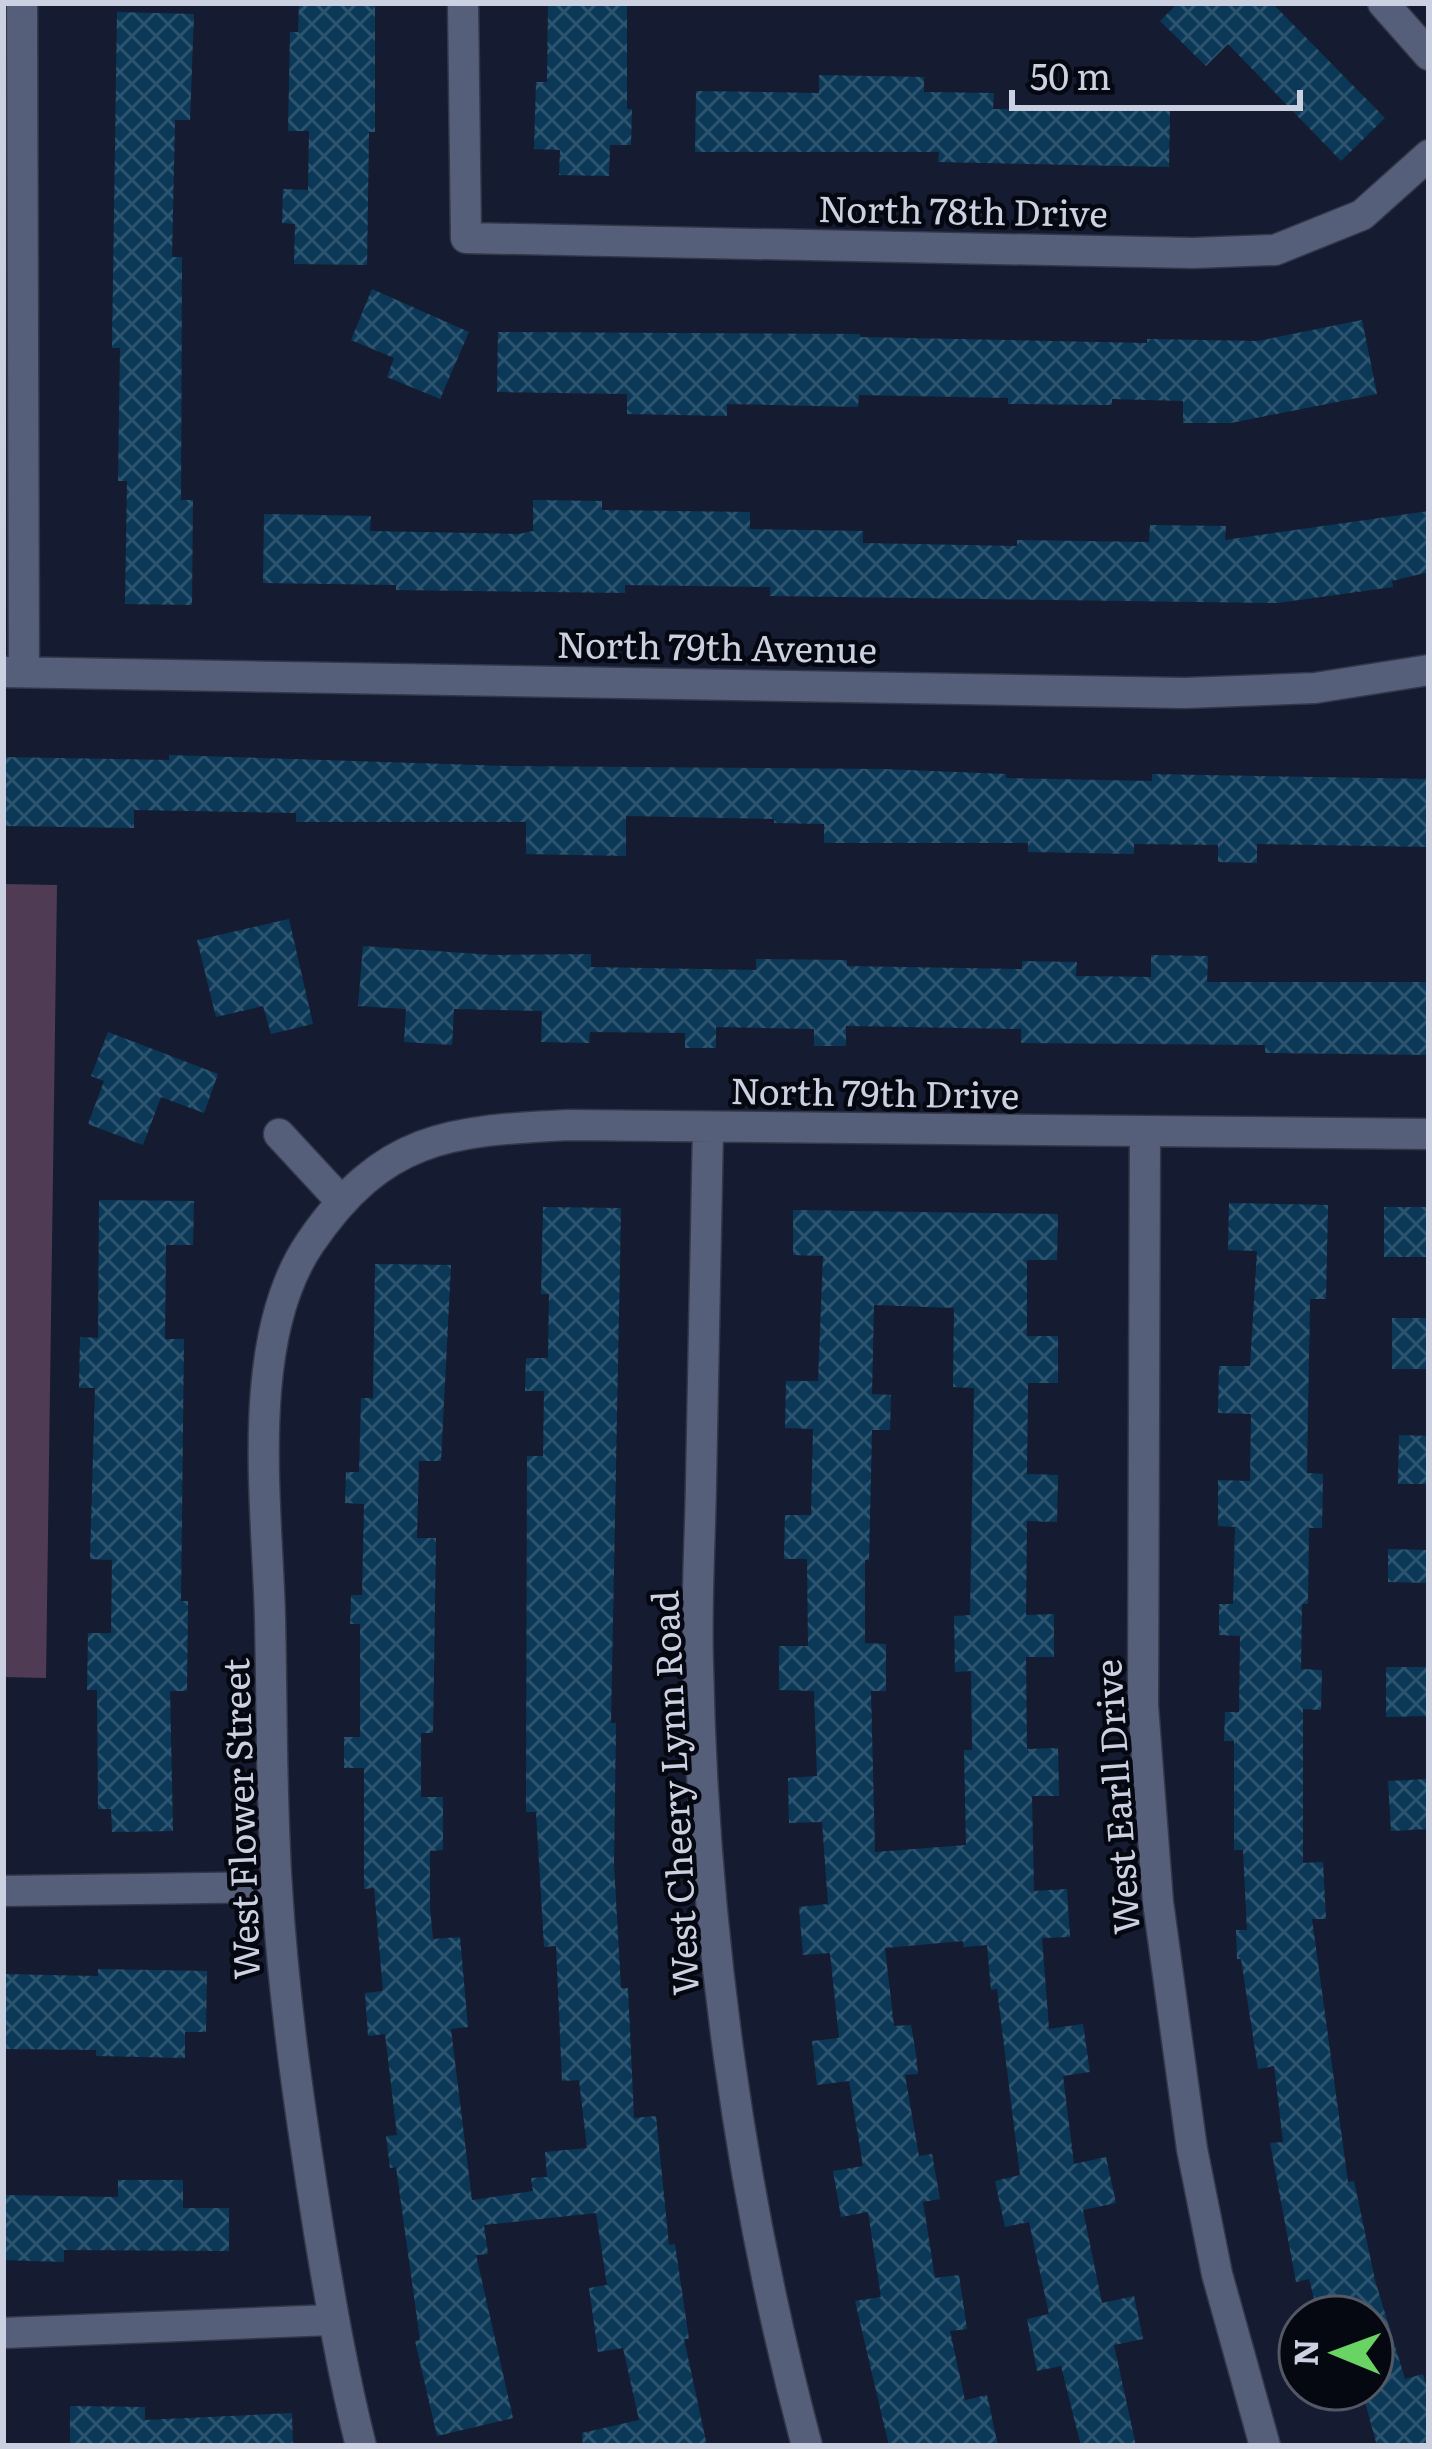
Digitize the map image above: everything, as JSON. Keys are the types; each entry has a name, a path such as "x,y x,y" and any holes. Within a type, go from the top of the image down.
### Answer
{"street":[{"path":"13,672 13,164 22,3"},
{"name":"North 78th Drive","path":"463,3 466,238 1193,253 1275,250 1362,215 1429,155"},
{"path":"1383,3 1429,56"},
{"name":"North 79th Avenue","path":"13,672 1185,692 1315,688 1429,670"},
{"name":"North 79th Drive","path":"342,1202 417,1144 482,1129 568,1124 1429,1134"},
{"name":"West Cheery Lynn Road","path":"708,1128 698,1664 706,1807 721,1983 742,2136 770,2289 807,2446"},
{"name":"West Earll Drive","path":"1145,1132 1143,1706 1151,1822 1174,2035 1192,2149 1217,2274 1265,2446"},
{"path":"279,1134 342,1202"},
{"name":"West Flower Street","path":"342,1202 308,1245 285,1291 271,1358 265,1435 277,1887 301,2125 332,2320 361,2446"},
{"path":"3,1891 277,1887"},
{"path":"3,2333 332,2320"}],"shaded area":[{"path":"3,884 57,885 46,1678 3,1677"}],"building":[{"path":"299,3 375,3 375,132 369,132 367,265 294,264 295,224 282,223 283,189 308,190 309,131 288,131 290,32 298,32"},
{"path":"548,3 627,3 631,145 610,145 609,176 559,175 560,150 534,149 536,82 547,82"},
{"path":"1178,3 1272,3 1385,118 1341,161 1228,44 1206,66 1160,21"},
{"path":"117,12 194,14 190,120 175,120 172,257 182,257 181,500 193,500 192,605 125,604 127,481 118,481 120,348 112,348"},
{"path":"819,75 924,77 924,92 994,93 993,109 1170,109 1169,167 938,162 939,152 695,152 696,91 819,93"},
{"path":"372,289 469,332 440,399 387,377 394,358 351,340"},
{"path":"1362,320 1377,394 1231,423 1183,423 1183,401 1008,404 1008,398 859,395 858,407 727,404 727,416 627,414 627,394 497,392 498,332 860,334 1147,343 1147,339 1258,341"},
{"path":"533,500 602,501 602,510 750,512 750,529 863,531 863,543 1017,546 1017,540 1149,542 1150,525 1226,526 1225,540 1429,511 1429,572 1392,581 1393,587 1277,603 770,596 770,587 625,585 625,593 263,583 264,514 371,516 370,531 519,534 533,531"},
{"path":"169,755 508,766 882,769 1152,781 1152,774 1429,779 1429,847 1257,844 1257,863 1218,862 1218,845 1134,844 1134,854 1028,852 1028,843 824,843 824,824 626,816 626,856 526,854 526,822 296,822 296,813 134,810 134,828 3,826 3,757 169,760"},
{"path":"289,919 313,1024 271,1034 263,1006 216,1017 197,940"},
{"path":"363,946 493,955 591,954 591,967 756,970 756,959 1022,969 1022,961 1077,962 1076,976 1151,977 1151,955 1208,956 1207,982 1429,982 1429,1055 1265,1053 1265,1045 1021,1043 1021,1029 846,1026 846,1046 814,1046 814,1029 716,1027 716,1048 685,1048 685,1033 590,1032 589,1043 541,1042 542,1011 454,1009 452,1045 404,1042 406,1009 358,1006"},
{"path":"108,1032 218,1074 204,1113 161,1097 143,1145 88,1124 104,1081 91,1076"},
{"path":"99,1200 194,1201 193,1245 166,1245 165,1339 184,1339 181,1601 188,1601 187,1691 170,1691 173,1831 112,1832 111,1809 98,1809 97,1690 87,1690 88,1633 111,1633 112,1560 90,1559 95,1388 79,1388 80,1337 98,1338"},
{"path":"1229,1203 1328,1205 1326,1299 1310,1299 1307,1473 1323,1474 1322,1528 1309,1528 1301,1669 1322,1670 1321,1710 1303,1709 1303,1863 1323,1862 1326,1919 1312,1919 1348,2182 1354,2181 1379,2293 1313,2293 1309,2279 1296,2282 1270,2143 1283,2142 1274,2066 1258,2069 1241,1959 1237,1959 1236,1930 1247,1930 1243,1850 1234,1850 1234,1741 1224,1741 1225,1712 1239,1712 1240,1636 1219,1635 1219,1604 1233,1604 1235,1527 1218,1526 1218,1480 1250,1481 1251,1414 1218,1413 1219,1366 1250,1366 1257,1251 1228,1250"},
{"path":"543,1207 621,1208 611,1723 616,1723 614,1865 621,1988 628,1988 634,2118 656,2116 669,2245 675,2244 689,2339 684,2339 707,2446 583,2446 582,2433 639,2420 623,2348 598,2352 589,2288 607,2285 596,2213 484,2225 488,2254 476,2255 513,2418 437,2436 415,2341 420,2340 396,2167 390,2168 386,2136 397,2135 385,2034 368,2036 365,1993 383,1991 374,1888 364,1889 364,1768 344,1768 344,1737 360,1737 360,1624 350,1624 351,1595 362,1595 364,1504 345,1503 346,1472 359,1472 361,1398 373,1398 375,1264 451,1265 441,1461 419,1461 417,1538 436,1538 433,1733 421,1733 421,1797 443,1797 443,1850 430,1851 430,1908 433,1939 460,1937 468,2027 451,2029 472,2200 533,2191 531,2178 547,2177 545,2152 587,2148 579,2080 562,2081 556,1946 544,1947 536,1812 526,1812 527,1456 543,1456 544,1391 525,1391 526,1358 548,1358 549,1294 541,1294"},
{"path":"1384,1207 1429,1207 1429,1257 1384,1257"},
{"path":"793,1210 1058,1214 1057,1260 1027,1260 1027,1336 1058,1336 1058,1383 1028,1383 1027,1474 1058,1475 1057,1522 1027,1521 1026,1615 1054,1614 1054,1657 1026,1657 1027,1749 1058,1748 1059,1796 1032,1796 1034,1891 1067,1889 1070,1937 1042,1938 1049,2029 1083,2024 1090,2072 1063,2076 1074,2164 1106,2157 1116,2203 1083,2210 1102,2303 1134,2296 1143,2339 1114,2345 1136,2446 1081,2446 1061,2366 1037,2371 1027,2319 1049,2314 1029,2222 1005,2227 995,2181 1020,2175 997,1989 991,1990 987,1945 964,1947 963,1941 885,1948 894,2026 911,2025 916,2054 918,2074 905,2075 919,2156 932,2154 940,2199 923,2202 935,2278 959,2275 967,2329 950,2331 965,2400 987,2395 998,2446 889,2446 855,2301 881,2297 868,2212 841,2217 833,2171 863,2166 849,2081 817,2085 812,2041 839,2038 830,1953 803,1955 799,1907 828,1904 822,1822 789,1823 788,1778 817,1776 814,1691 779,1690 779,1646 808,1646 807,1559 784,1559 785,1515 811,1515 813,1429 785,1428 786,1381 818,1381 823,1256 793,1255","holes":["874,1305 954,1308 953,1387 974,1388 970,1615 954,1616 955,1672 971,1671 972,1750 964,1750 966,1845 875,1852 871,1691 886,1691 886,1644 865,1643 865,1560 869,1560 872,1430 890,1430 891,1395 872,1394"]},
{"path":"1392,1318 1429,1318 1429,1369 1392,1369"},
{"path":"1399,1435 1429,1436 1429,1484 1398,1484"},
{"path":"1388,1549 1429,1550 1429,1583 1388,1582"},
{"path":"1386,1667 1429,1667 1429,1716 1386,1717"},
{"path":"1429,1779 1429,1829 1391,1831 1388,1781"},
{"path":"98,1969 207,1971 206,2032 185,2032 185,2058 3,2049 3,1974 98,1976"},
{"path":"118,2180 183,2180 183,2208 229,2208 229,2251 64,2250 64,2262 3,2260 3,2195 118,2197"},
{"path":"1396,2349 1405,2379 1423,2374 1429,2395 1429,2446 1377,2446 1368,2413 1396,2413"},
{"path":"70,2406 145,2407 145,2420 292,2413 293,2446 70,2446"}]}
